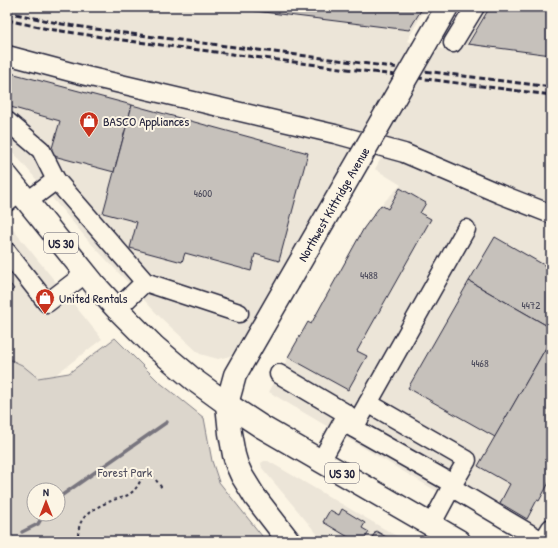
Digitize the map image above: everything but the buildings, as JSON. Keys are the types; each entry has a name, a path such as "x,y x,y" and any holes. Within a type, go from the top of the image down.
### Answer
{"main road":[{"name":"Northwest Kittridge Avenue","path":"227,404 235,375 447,7"},
{"name":"US 30","path":"16,192 117,309 194,380 262,427 459,541"},
{"path":"227,404 234,455 239,470 255,497 288,541"}],"lane":[{"path":"453,43 475,7"},
{"path":"7,55 82,75 335,134 404,153 551,214"},
{"path":"7,121 41,150 56,180 145,282 239,313"},
{"path":"16,192 56,180"},
{"path":"321,461 348,425 368,403 466,229"},
{"path":"7,252 47,303 86,273"},
{"path":"117,309 145,282"},
{"path":"279,374 347,414 348,425"},
{"path":"368,403 467,460 431,525"},
{"path":"348,425 543,541 551,528"}],"path":[{"path":"78,541 78,533 81,522 88,514 111,500 131,493 137,487 145,472 149,471 162,488"}],"shaded area":[{"path":"7,7 426,7 407,41 443,49 468,7 551,7 551,541 521,541 269,392 308,322 311,323 364,228 381,205 401,185 375,169 384,153 353,145 244,338 230,356 218,359 200,354 161,318 87,239 7,145"},
{"name":"United Rentals","path":"7,222 102,339 29,395 7,367"},
{"path":"268,461 405,541 323,541 262,468 261,463"}],"green space":[{"name":"Forest Park","path":"115,338 158,381 204,418 212,461 219,482 266,541 7,541 7,358 22,365 38,378 69,373"}],"waterway":[{"path":"66,492 167,422"},
{"path":"22,532 39,522"}],"railway":[{"path":"7,12 62,24 116,32 551,87"},
{"path":"7,20 48,29 122,40 551,95"}],"place":[{"name":"BASCO Appliances","path":"89,138"},
{"name":"United Rentals","path":"45,315"}]}
